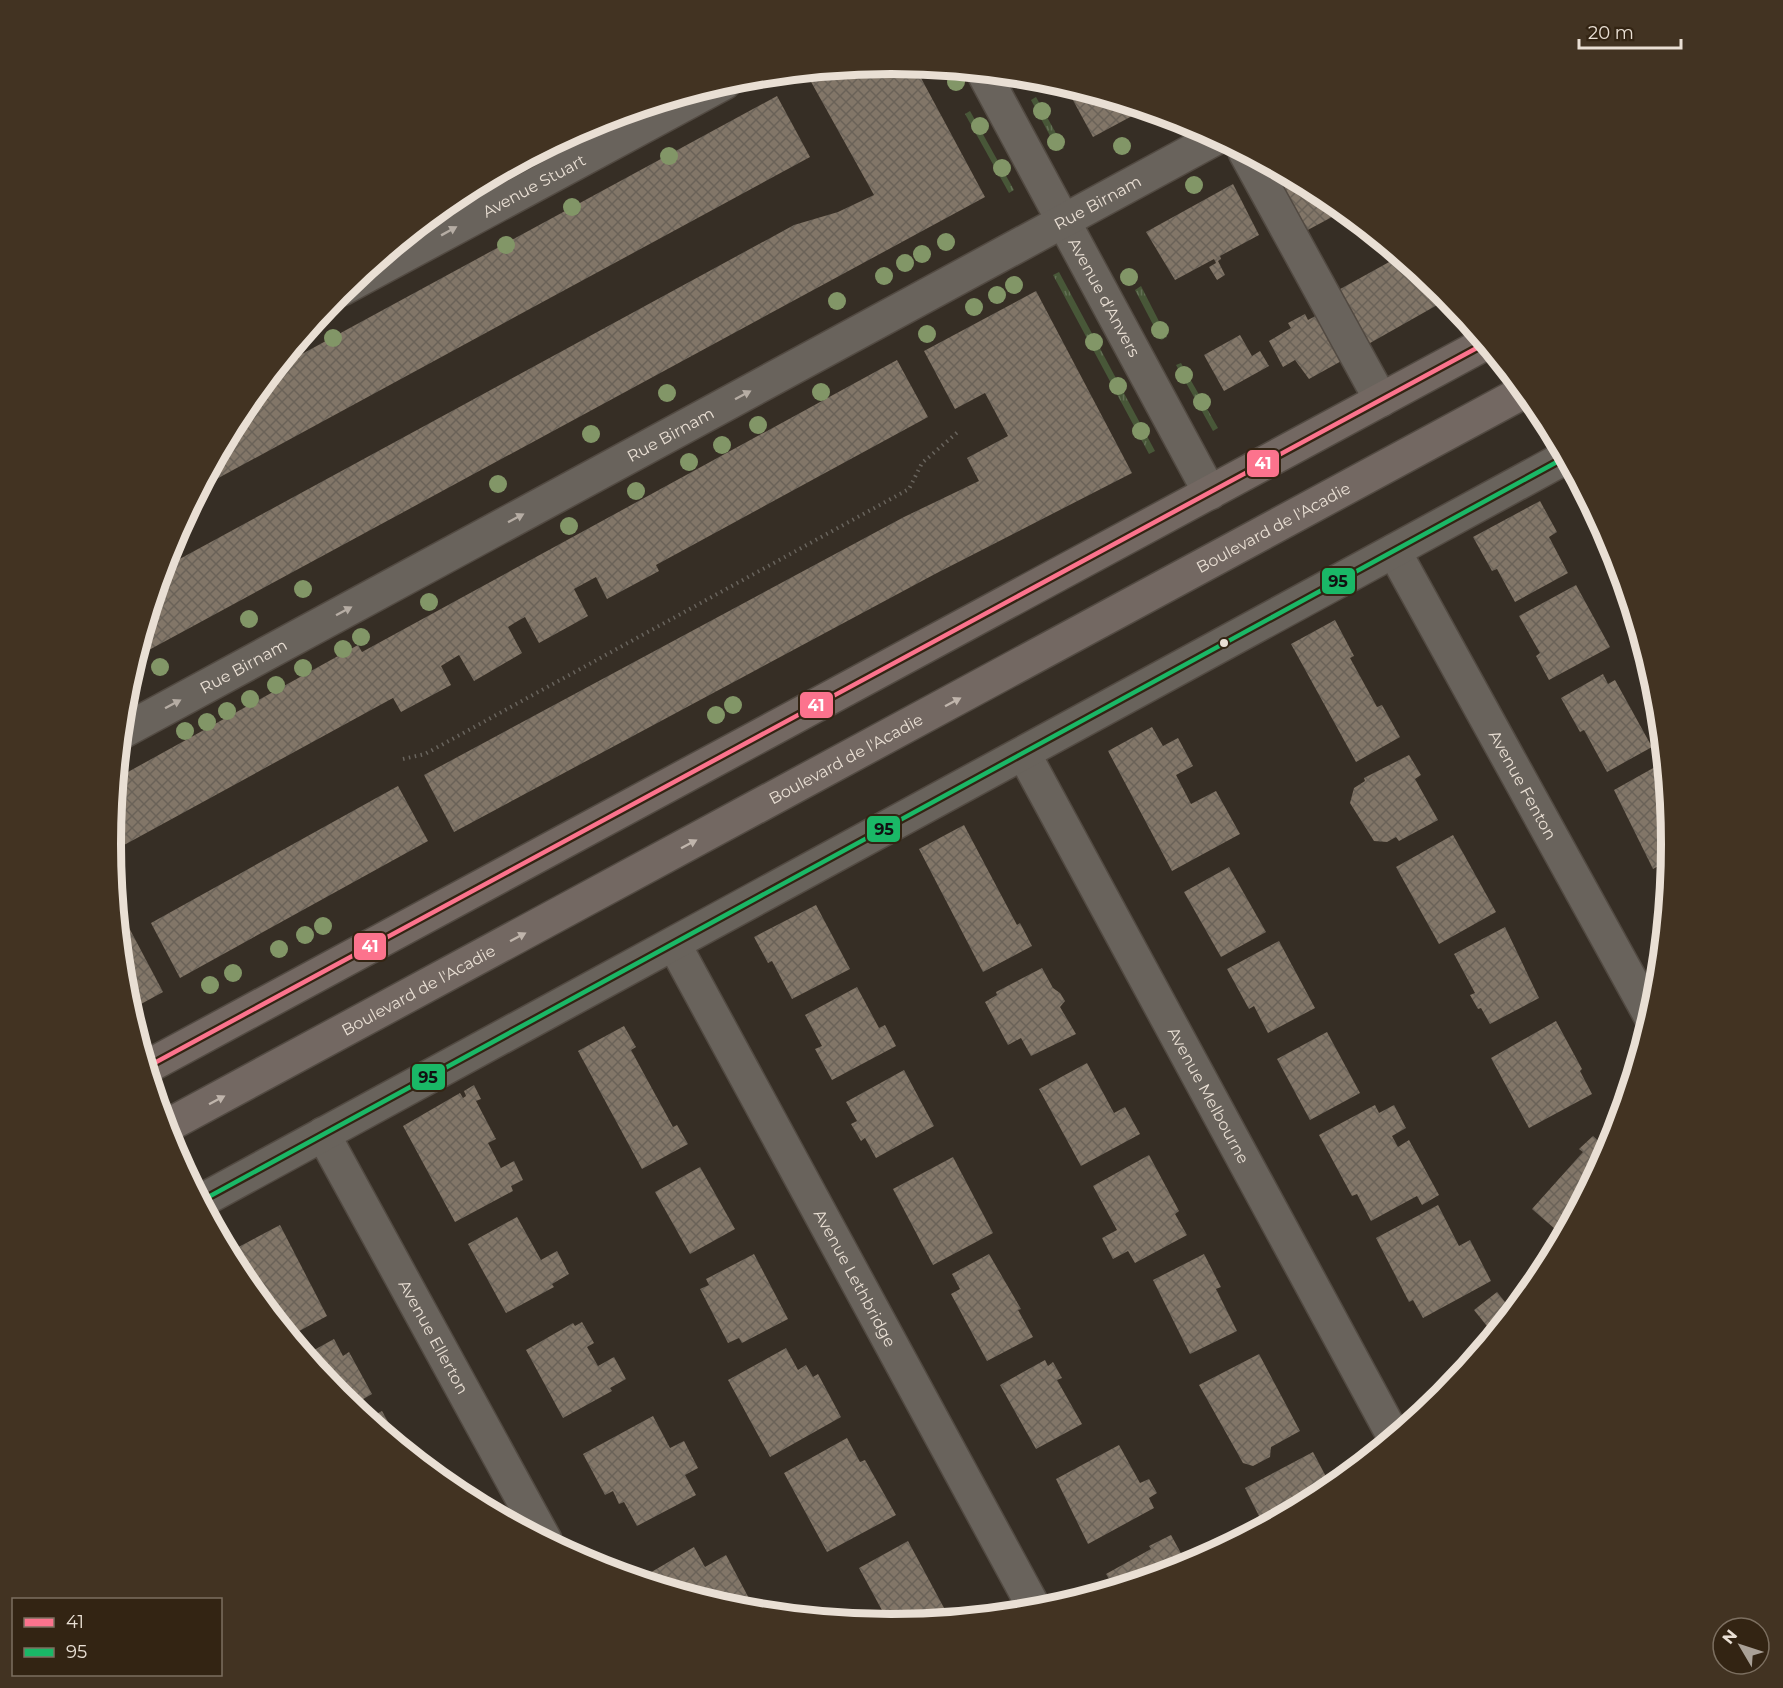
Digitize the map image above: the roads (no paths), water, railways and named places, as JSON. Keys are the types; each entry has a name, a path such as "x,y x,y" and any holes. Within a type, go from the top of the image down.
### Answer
{"main road":[{"path":"153,1064 1480,346"},
{"name":"Boulevard de l'Acadie","path":"174,1122 1517,395"}],"street":[{"name":"Avenue d'Anvers","path":"987,80 1210,493"},
{"name":"Avenue Stuart","path":"386,263 598,135 657,110"},
{"name":"Rue Birnam","path":"131,727 1208,142"},
{"path":"1251,163 1381,400"},
{"path":"207,1198 1560,460"},
{"name":"Avenue Fenton","path":"1395,551 1644,1005"},
{"name":"Avenue Melbourne","path":"1024,754 1391,1431"},
{"name":"Avenue Lethbridge","path":"674,944 1031,1602"},
{"name":"Avenue Ellerton","path":"323,1134 539,1528"}]}
